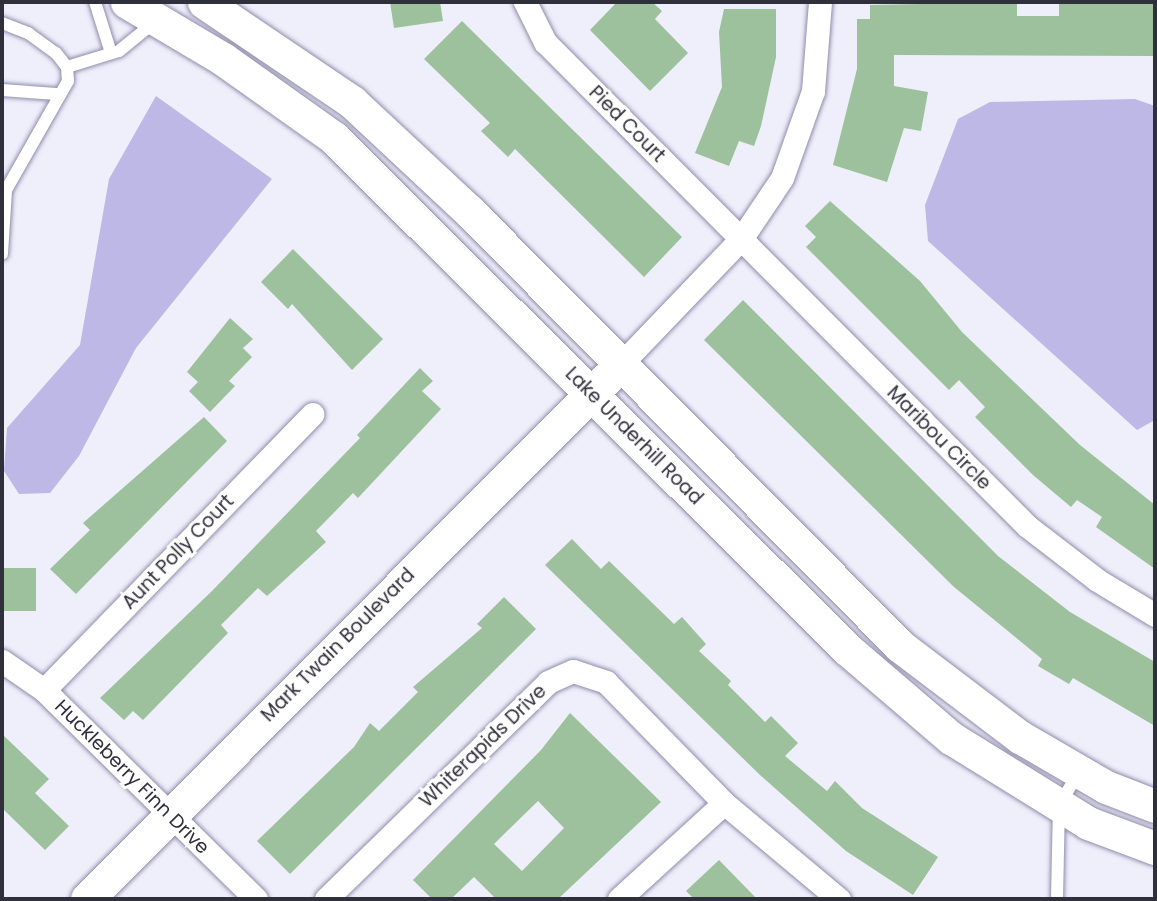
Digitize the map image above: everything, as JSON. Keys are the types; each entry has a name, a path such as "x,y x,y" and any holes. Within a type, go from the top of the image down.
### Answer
{"street":[{"name":"Lake Underhill Road","path":"127,2 334,138 847,649 951,738 1059,806 1155,848"},
{"name":"Lake Underhill Road","path":"204,2 352,102 469,211 619,366 900,646 990,718 1079,772 1155,806"},
{"name":"Pied Court","path":"525,2 545,42 741,239"},
{"path":"591,393 741,239 782,178 800,139 817,68 820,2"},
{"name":"Maribou Circle","path":"741,239 1027,526 1097,580 1155,615"},
{"name":"Mark Twain Boulevard","path":"88,899 168,814 591,393"},
{"name":"Aunt Polly Court","path":"44,690 312,414"},
{"name":"Huckleberry Finn Drive","path":"2,661 44,690 256,899"},
{"name":"Whiterapids Drive","path":"326,899 548,682 573,671 606,682 724,803 839,899"},
{"path":"619,899 724,803"}],"lane":[{"path":"95,2 111,54"},
{"path":"67,66 111,54 140,39 157,20"},
{"path":"2,23 28,33 67,66 68,81 56,94 6,190 2,254"},
{"path":"2,90 56,94"},
{"path":"1057,899 1059,806 1079,772"}],"shaded area":[{"path":"156,96 272,179 136,348 79,456 50,493 19,494 4,471 7,428 80,345 109,179"},
{"path":"1135,99 1155,106 1155,420 1137,430 928,241 925,205 958,119 990,102"}],"building":[{"path":"390,2 440,2 443,21 394,28"},
{"path":"617,2 652,2 662,11 655,19 688,53 650,91 590,30"},
{"path":"1017,2 1017,16 1059,16 1059,2 1155,2 1155,56 894,55 894,86 928,92 921,131 904,128 887,182 833,165 857,69 857,19 870,19 870,5"},
{"path":"724,9 776,9 776,57 761,126 754,146 739,141 729,166 695,153 722,87 719,32"},
{"path":"462,21 682,237 644,277 515,149 508,157 481,131 490,123 424,59"},
{"path":"830,201 920,281 962,332 1080,445 1155,505 1155,569 1096,527 1102,517 1077,500 1071,507 1033,475 975,417 985,407 959,380 949,390 806,247 816,237 805,226"},
{"path":"293,249 383,339 352,370 292,304 288,309 261,282"},
{"path":"743,300 998,556 1070,612 1155,662 1155,726 1073,678 1069,684 1038,666 1042,659 954,587 704,340"},
{"path":"230,318 253,339 243,348 252,357 229,381 235,386 210,412 189,391 198,382 187,372"},
{"path":"420,368 433,381 422,391 441,409 358,498 353,493 316,531 326,542 267,596 258,588 221,625 228,633 143,720 133,711 124,720 100,698 212,591 360,438 357,435"},
{"path":"204,417 227,441 76,594 50,569 90,530 83,523"},
{"path":"572,539 601,569 609,561 674,624 682,617 706,644 699,651 731,681 728,685 765,722 771,716 798,743 785,756 827,791 835,781 862,808 938,857 913,895 846,851 760,775 545,565"},
{"path":"2,568 36,568 36,611 2,611"},
{"path":"504,597 536,629 290,874 257,841 354,747 370,723 379,731 418,692 413,687 482,628 477,624"},
{"path":"570,713 661,802 558,899 496,899 474,877 451,899 432,899 413,880 541,750","holes":["538,801 564,828 522,871 494,844"]},
{"path":"2,734 49,779 35,793 69,826 45,850 2,808"},
{"path":"719,860 757,899 694,899 686,891"}]}
